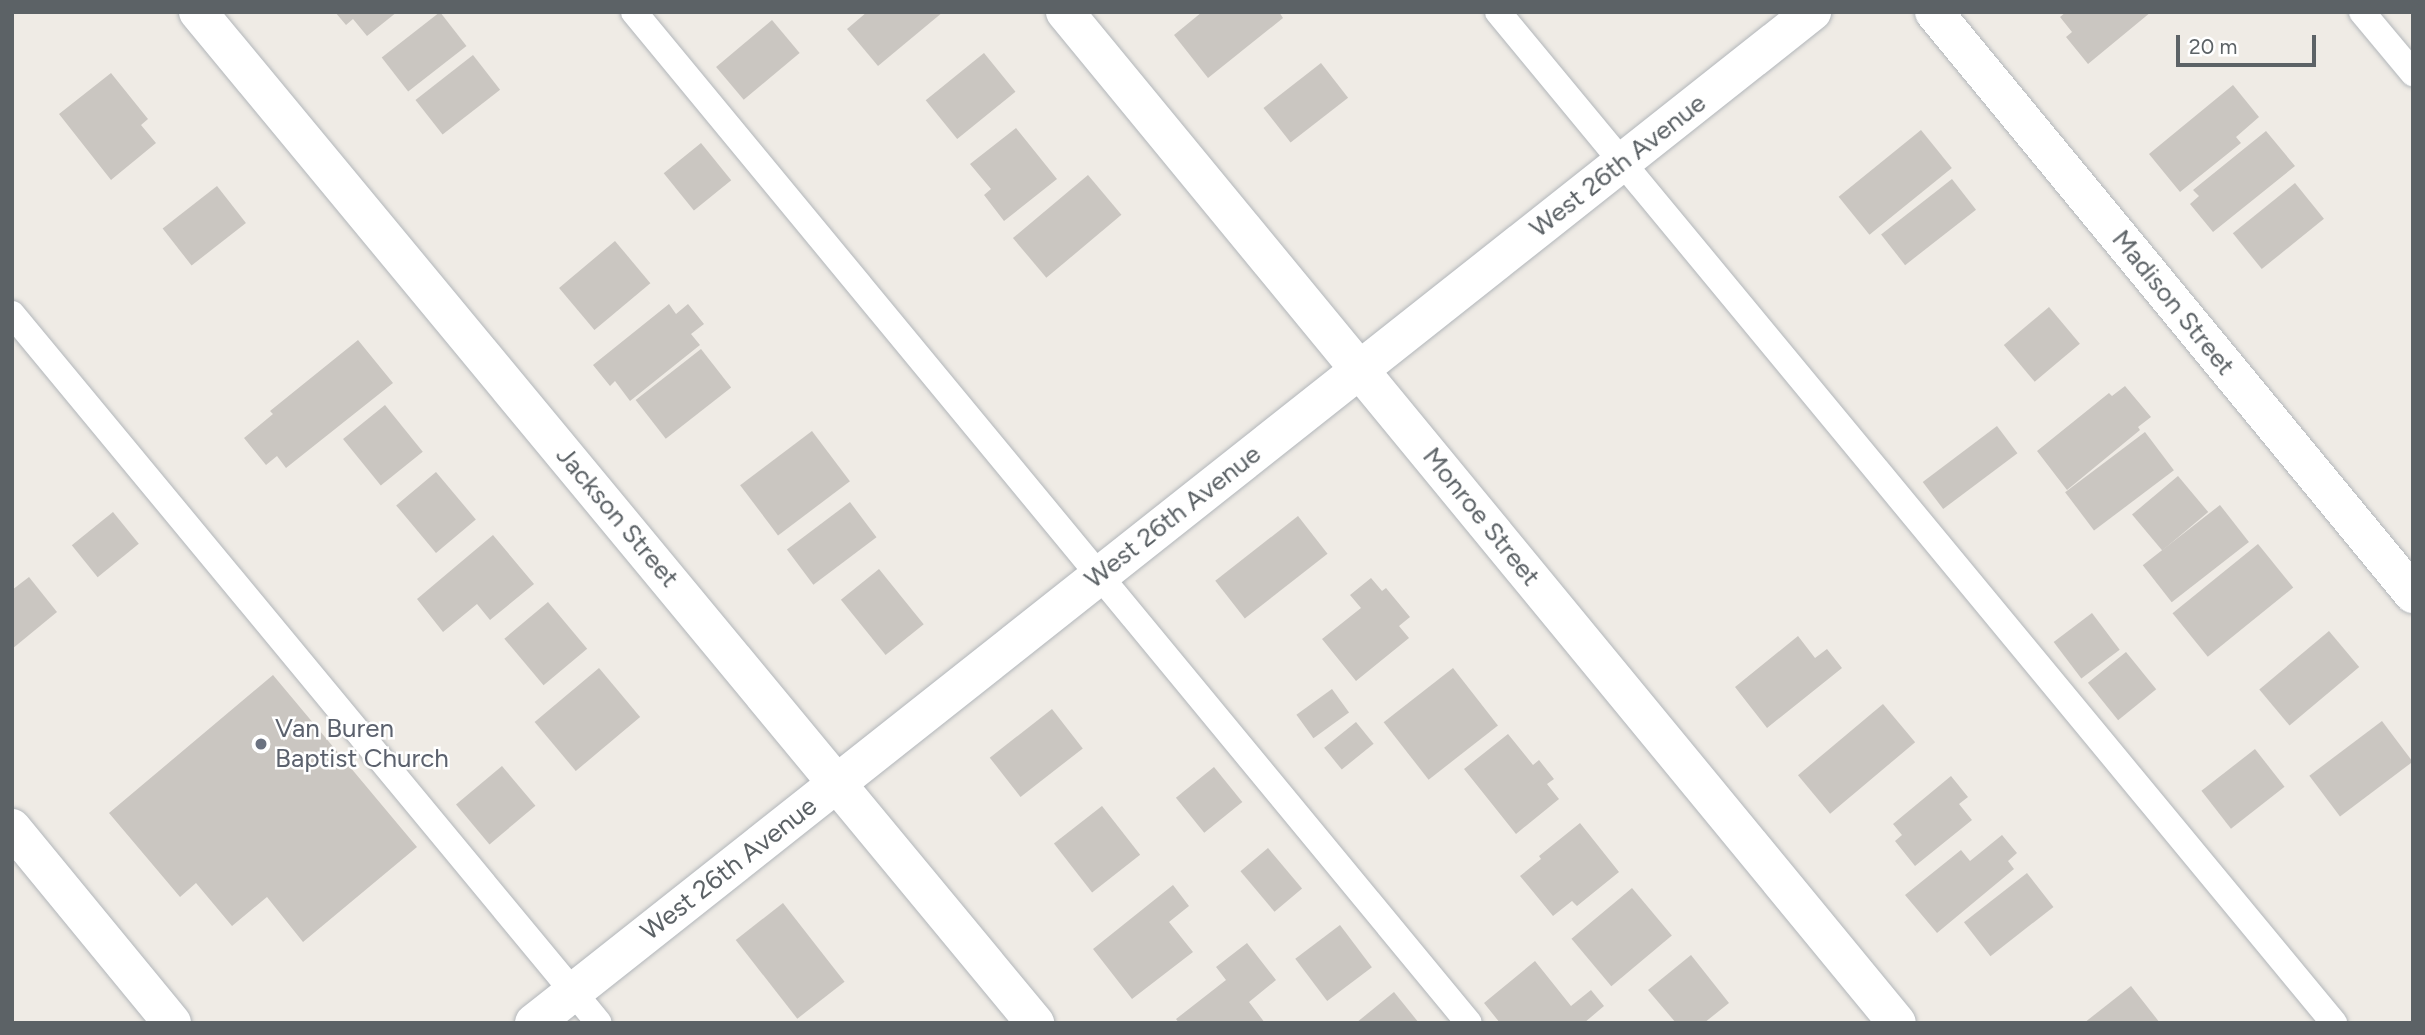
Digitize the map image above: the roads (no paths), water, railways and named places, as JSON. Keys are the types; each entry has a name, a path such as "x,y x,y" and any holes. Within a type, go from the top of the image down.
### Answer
{"street":[{"name":"Jackson Street","path":"198,12 1035,1023"},
{"name":"Monroe Street","path":"1065,12 1897,1023"},
{"name":"West 26th Avenue","path":"534,1023 1812,12"},
{"name":"Madison Street","path":"1934,12 2413,594"},
{"path":"12,828 172,1023"}],"lane":[{"path":"634,12 1469,1023"},
{"path":"1498,12 2334,1023"},
{"path":"2362,12 2413,73"},
{"path":"12,314 599,1023"}],"place":[{"name":"Van Buren Baptist Church","path":"261,744"}]}
